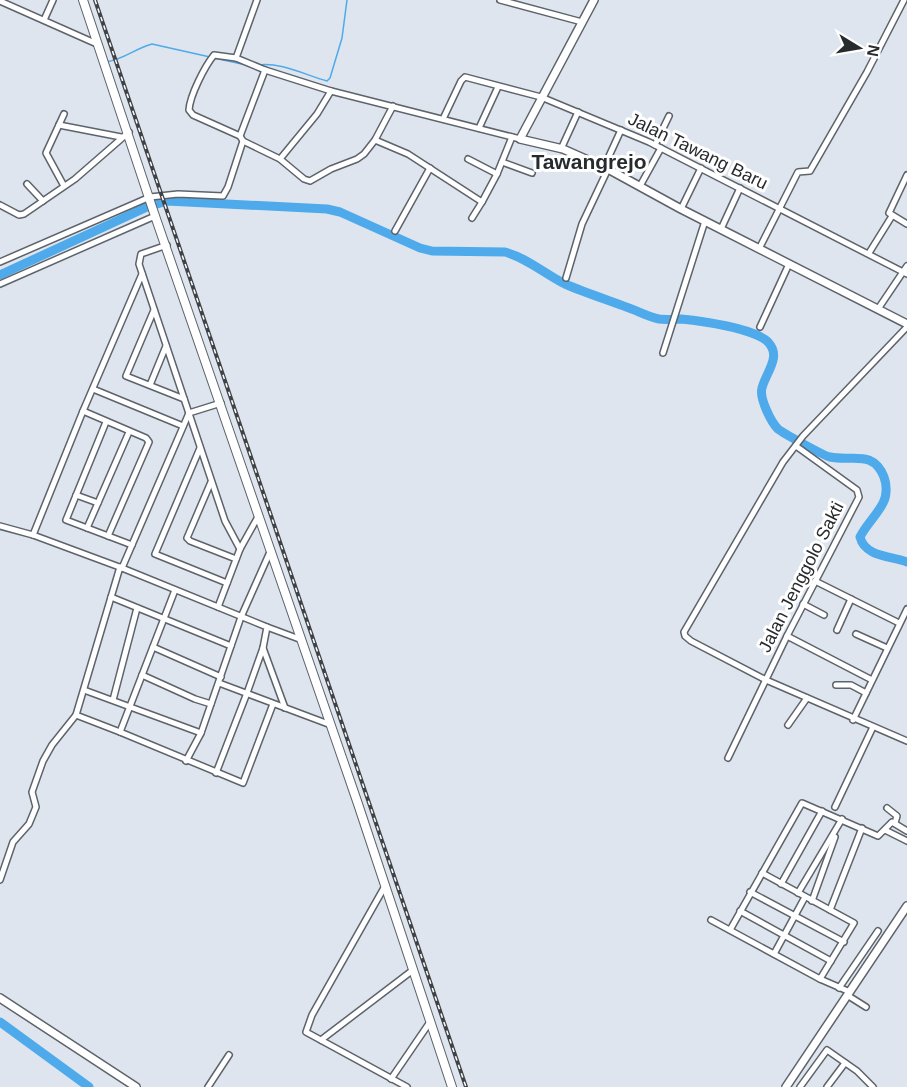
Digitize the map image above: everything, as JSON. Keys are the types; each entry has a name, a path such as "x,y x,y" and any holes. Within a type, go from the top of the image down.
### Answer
{"main road":[{"path":"83,0 452,1087"}],"street":[{"path":"44,20 53,0"},
{"path":"236,58 257,0"},
{"path":"500,0 582,22"},
{"path":"520,139 594,0"},
{"path":"759,249 798,172 810,171 867,72 904,0"},
{"path":"0,1 98,44"},
{"path":"393,106 375,140 359,158 331,169 310,181 304,179 280,159 193,115 189,110 190,99 211,58 236,58 332,91 393,106 561,149 606,168 907,326 803,436 783,462 684,632 691,641 766,680 907,741"},
{"path":"0,262 150,199 178,194 223,196 228,187 241,138 266,70"},
{"name":"Jalan Tawang Baru","path":"443,119 460,81 467,77 541,97 658,146 905,273"},
{"path":"478,128 498,87"},
{"path":"280,159 317,114 332,91"},
{"path":"561,149 578,112"},
{"path":"64,114 46,154 64,186"},
{"path":"640,186 669,116"},
{"path":"59,125 120,137"},
{"path":"566,278 581,228 621,130"},
{"path":"0,205 21,215 75,179 120,137 129,132"},
{"path":"472,218 498,174 512,137"},
{"path":"375,140 408,154 482,202"},
{"path":"468,159 498,174"},
{"path":"502,162 532,173"},
{"path":"395,231 430,168"},
{"path":"681,209 701,168"},
{"path":"907,176 889,211 889,215 907,224"},
{"path":"27,184 43,201"},
{"path":"721,229 740,188"},
{"path":"0,284 155,214"},
{"path":"869,253 892,216"},
{"path":"663,353 705,221"},
{"path":"167,245 140,256 139,264 229,530 240,549"},
{"path":"760,327 789,264"},
{"path":"878,309 905,273 907,266"},
{"path":"33,535 142,274"},
{"path":"154,310 126,376 184,399"},
{"path":"150,385 166,346"},
{"path":"93,389 183,426"},
{"path":"0,880 13,842 29,824 36,807 32,792 43,761 52,745 76,715 121,567 189,413 221,403"},
{"path":"83,411 146,438 149,442 108,536"},
{"path":"106,422 66,521 132,545"},
{"path":"87,528 129,432"},
{"name":"Jalan Jenggolo Sakti","path":"729,758 787,636 859,494 857,490 796,445"},
{"path":"200,447 155,554 227,583"},
{"path":"212,481 187,538 236,559"},
{"path":"76,495 98,503"},
{"path":"218,607 240,549 259,515"},
{"path":"0,525 121,567 302,640"},
{"path":"186,761 201,734 241,617 270,552"},
{"path":"815,581 899,622"},
{"path":"120,732 175,590"},
{"path":"111,597 231,646"},
{"path":"837,630 851,599"},
{"path":"803,604 824,615"},
{"path":"113,700 137,608"},
{"path":"854,720 907,609"},
{"path":"216,773 263,648 267,627"},
{"path":"856,634 887,648"},
{"path":"787,636 872,680"},
{"path":"153,647 247,693 331,725"},
{"path":"263,648 285,708"},
{"path":"142,675 211,704"},
{"path":"836,685 851,685 866,693"},
{"path":"84,690 130,705 201,734"},
{"path":"788,725 807,698"},
{"path":"76,715 243,783 273,704"},
{"path":"835,807 873,727"},
{"path":"730,930 801,803 878,836 892,822 907,831"},
{"path":"887,808 897,816 895,823"},
{"path":"781,884 822,811"},
{"path":"798,893 842,819"},
{"path":"812,901 838,826"},
{"path":"830,910 861,828"},
{"path":"885,830 907,841"},
{"path":"762,873 851,920 854,925 820,979"},
{"path":"385,886 312,1015 306,1030 307,1034 406,1087"},
{"path":"750,892 844,942"},
{"path":"774,954 805,897"},
{"path":"786,1087 907,906"},
{"path":"740,911 831,961"},
{"path":"711,920 839,988 866,1007"},
{"path":"839,988 878,931"},
{"path":"321,1040 412,970"},
{"path":"0,999 136,1087"},
{"path":"391,1078 430,1022"},
{"path":"815,1043 857,1071 873,1087"},
{"path":"800,1087 827,1051"},
{"path":"208,1087 229,1055"},
{"path":"827,1087 844,1063"}],"waterway":[{"path":"258,65 284,67 327,81 330,78 342,38 347,0"},
{"path":"106,62 152,44 210,57"},
{"path":"214,58 251,66"},
{"path":"0,275 147,207 167,201 327,209 340,212 420,248 432,251 505,252 528,262 565,284 651,317 727,326 751,333 768,342 774,353 762,392 766,410 772,421 781,431 826,456 861,458 874,463 879,468 886,483 885,497 881,507 860,537 863,544 873,552 907,562"},
{"path":"0,1022 89,1087"}],"railway":[{"path":"95,0 466,1087"}],"district":[{"name":"Tawangrejo","path":"589,161"}]}
